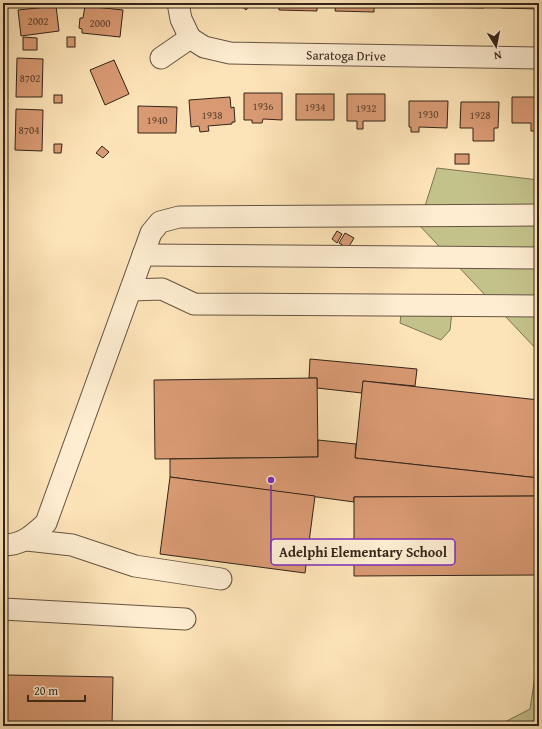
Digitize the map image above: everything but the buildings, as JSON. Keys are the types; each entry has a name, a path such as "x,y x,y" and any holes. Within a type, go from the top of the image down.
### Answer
{"street":[{"path":"161,58 190,38 181,19 178,3"},
{"name":"Saratoga Drive","path":"190,38 204,47 230,53 539,58"},
{"path":"3,545 13,545 27,540 46,523 151,233 160,222 179,217 539,215"},
{"path":"143,255 539,258"},
{"path":"130,290 162,290 194,304 539,306"},
{"path":"27,540 72,545 135,566 220,579"},
{"path":"3,609 185,619"}],"shaded area":[{"path":"437,168 539,180 539,352 419,225"},
{"path":"402,306 452,312 450,330 441,340 400,323"},
{"path":"539,649 539,726 497,726 530,709"}],"place":[{"name":"Adelphi Elementary School","path":"271,480"}]}
